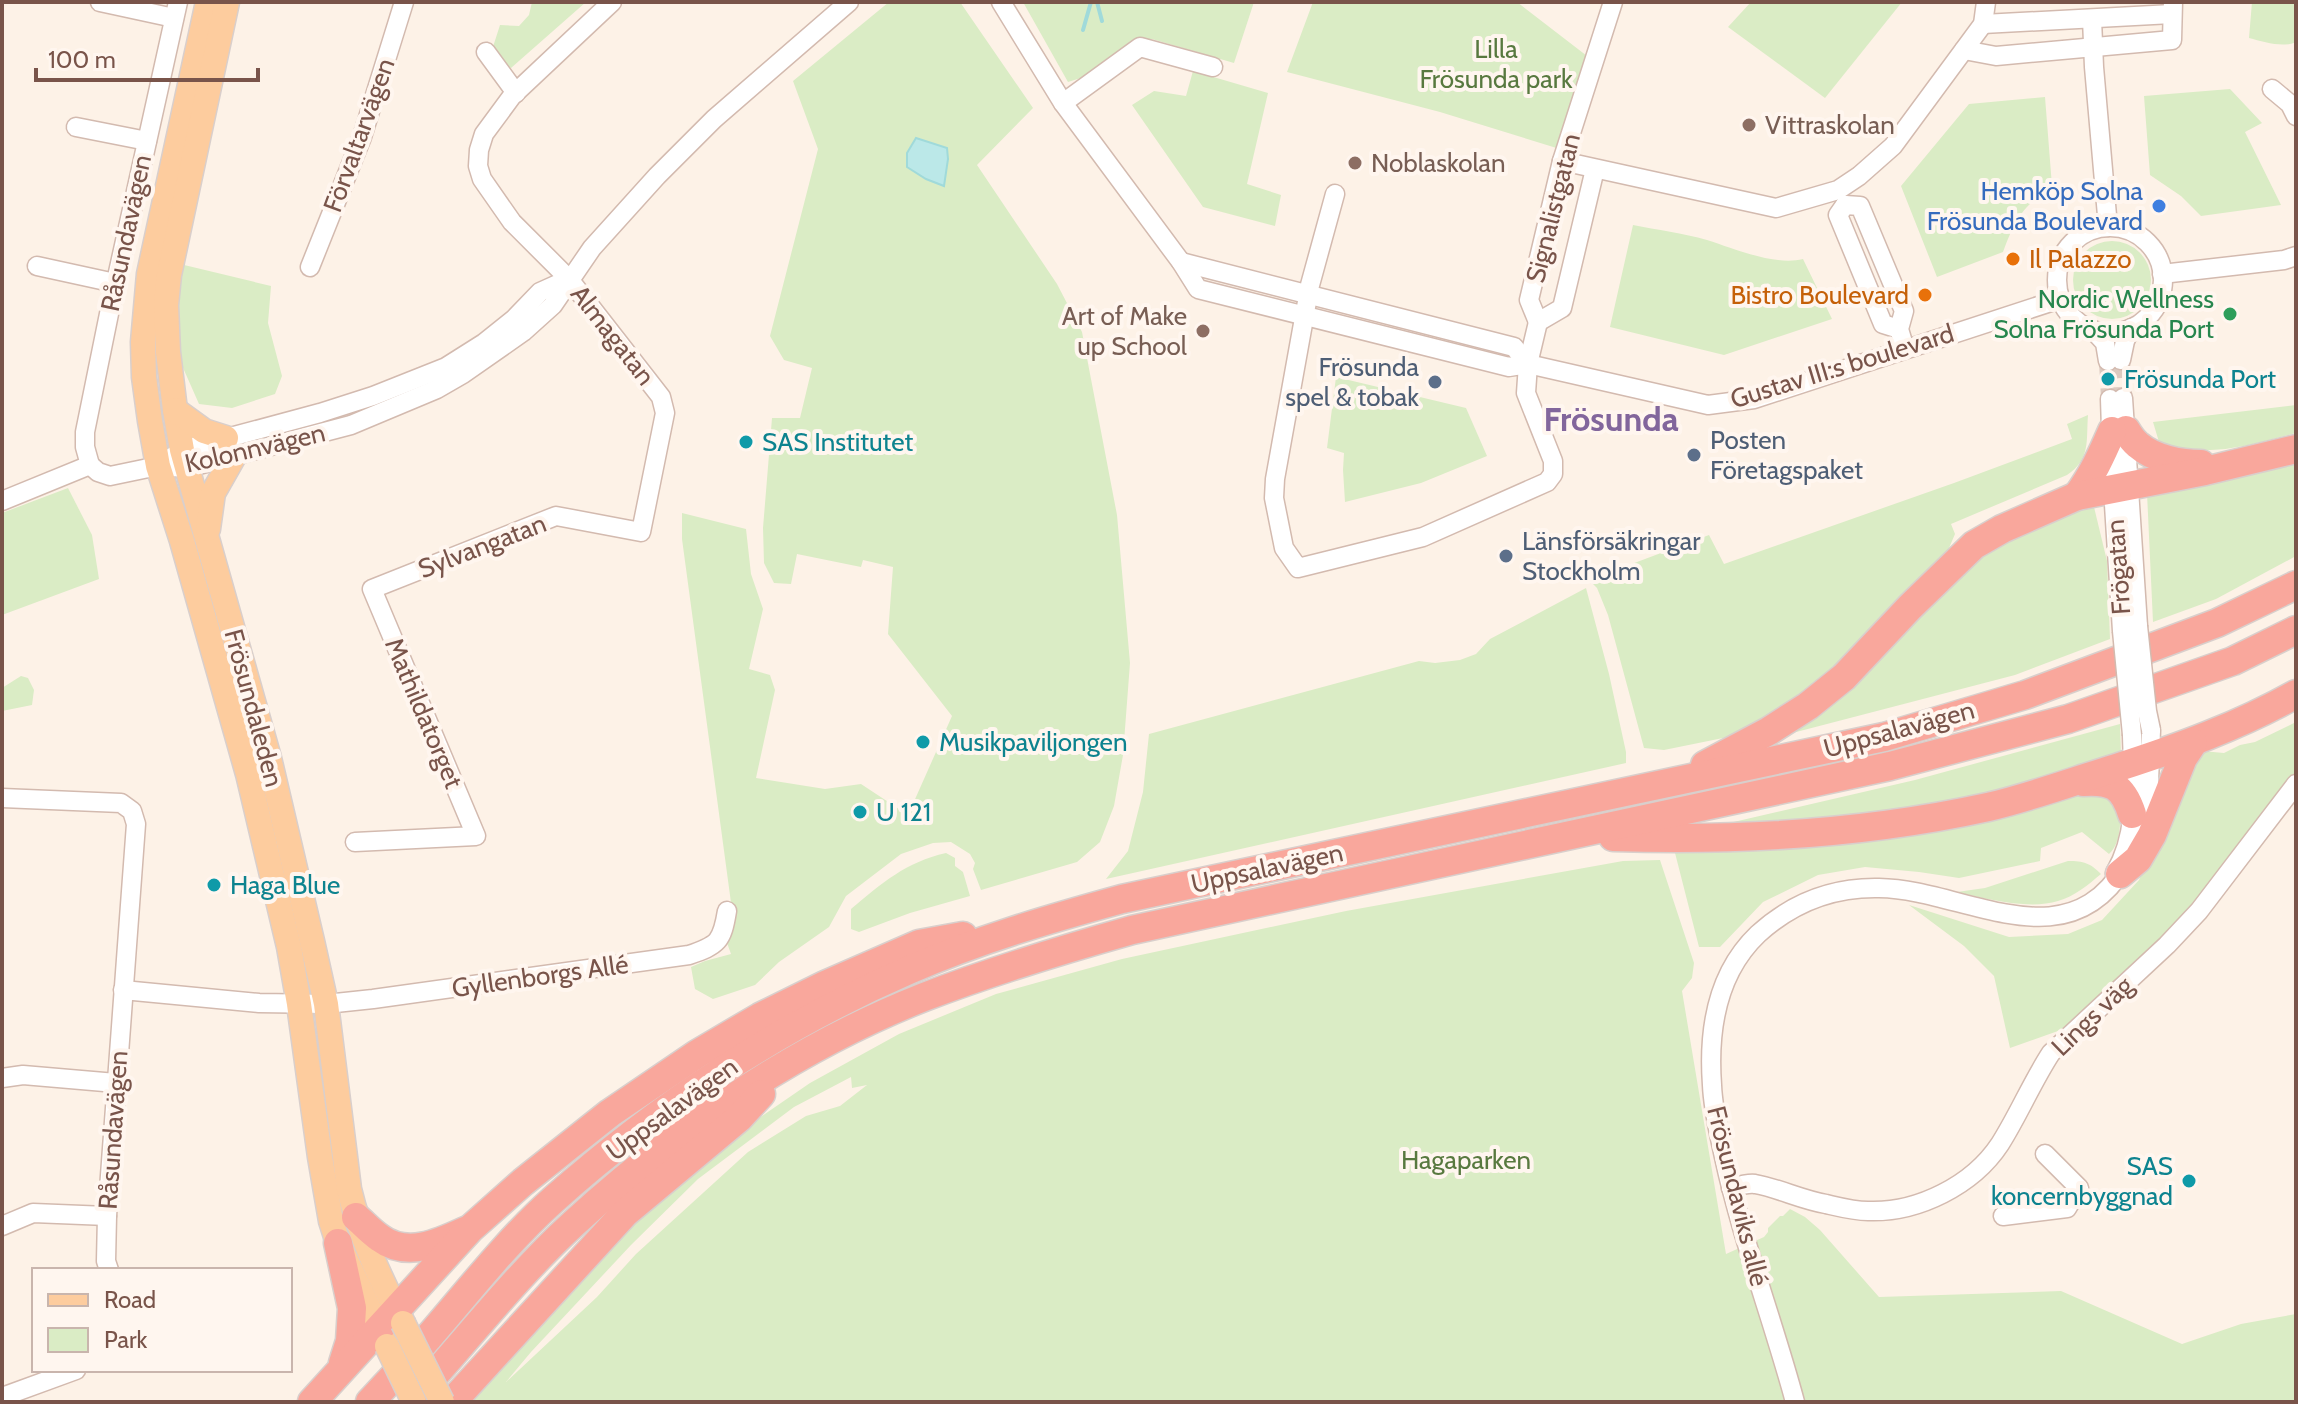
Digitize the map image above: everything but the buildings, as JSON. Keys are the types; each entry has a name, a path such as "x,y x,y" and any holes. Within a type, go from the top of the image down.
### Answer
{"highway":[{"path":"2077,496 2119,430 2137,445 2167,459 2190,464 2230,465"},
{"path":"1676,780 1769,731 1808,706 1844,677 1974,545 2032,514 2077,496 2296,449"},
{"name":"Uppsalavägen","path":"370,1402 492,1262 552,1201 635,1131 714,1075 835,1005 910,969 1023,927 1122,899 1884,737 2025,695 2217,623 2296,585"},
{"name":"Uppsalavägen","path":"412,1402 513,1285 573,1224 653,1156 729,1101 792,1062 849,1031 922,998 1034,957 1132,930 1890,766 2068,719 2233,661 2296,630"},
{"path":"1568,836 1687,839 1847,829 1991,806 2071,782 2142,746 2193,743 2264,712 2296,694"},
{"path":"2111,883 2138,859 2193,743"},
{"path":"2071,782 2102,781 2114,785 2128,801 2132,814"},
{"path":"312,1402 343,1366 391,1327 470,1229 610,1113 697,1054 760,1017 919,944 1023,927"},
{"path":"452,1402 625,1213 739,1118 792,1062"},
{"path":"356,1217 381,1240 410,1248 440,1242 470,1229"},
{"path":"338,1243 353,1325 343,1366"}],"main road":[{"name":"Frösundaleden","path":"208,2 158,229 145,308 144,377 158,466 248,774 289,947 325,1195 338,1243 442,1402"},
{"name":"Frösundaleden","path":"227,2 169,275 166,305 168,352 175,410 185,459 269,758 326,1004 349,1189 412,1402"},
{"path":"175,410 230,447 213,493 208,540"}],"street":[{"path":"100,2 176,10"},
{"name":"Förvaltarvägen","path":"310,267 362,137 404,2"},
{"name":"Almagatan","path":"612,2 516,93 484,134 479,158 482,179 512,222 569,279 665,404 641,532"},
{"name":"Kolonnvägen","path":"90,465 110,476 230,447 351,425 437,389 495,354 553,305 569,279 616,219 714,119 849,2"},
{"name":"Gustav III:s boulevard","path":"1001,2 1063,103 1198,289 1509,367 1528,364 1708,405 1754,399 2060,299"},
{"name":"Signalistgatan","path":"1305,315 1275,488 1284,548 1298,568 1423,537 1547,482 1553,474 1553,461 1526,393 1528,364 1538,322 1529,300 1562,161 1613,2"},
{"path":"1841,197 1893,146 1983,24 1986,2"},
{"path":"1964,50 1996,56 2172,40 2172,8 2092,19 1983,24"},
{"name":"Råsundavägen","path":"90,465 85,432 176,10"},
{"path":"2092,19 2108,227"},
{"path":"1063,103 1140,47 1213,67"},
{"path":"486,52 516,93"},
{"path":"2272,89 2290,104 2296,116"},
{"path":"76,127 147,141"},
{"path":"1562,161 1776,208 1841,197 1860,206 1904,311 1899,329 1905,349"},
{"name":"Signalistgatan","path":"1538,322 1562,308 1595,169"},
{"path":"1305,315 1335,194"},
{"path":"2093,330 2115,332 2131,328 2156,307 2162,291 2157,255 2142,237 2129,230 2108,227 2089,230 2072,242 2060,261 2057,273 2060,299 2074,319 2093,330 2105,343 2114,360 2131,328"},
{"path":"2162,274 2296,256"},
{"name":"Gustav III:s boulevard","path":"1181,262 1514,347 1528,364"},
{"path":"37,266 115,283"},
{"name":"Frögatan","path":"2116,398 2130,629 2147,711 2142,746"},
{"path":"2,501 90,465"},
{"name":"Sylvangatan","path":"372,589 556,516 641,532"},
{"name":"Mathildatorget","path":"355,842 476,836 372,589"},
{"path":"2111,883 2130,857 2148,808 2142,746"},
{"name":"Frösundaviks allé","path":"1795,1402 1743,1236 1715,1116 1711,1047 1716,1005 1725,979 1749,943 1774,920 1795,906 1817,897 1882,887 2035,918 2063,915 2085,905 2111,883 2121,862 2132,828 2142,746"},
{"name":"Lings väg","path":"1731,1188 1754,1184 1822,1204 1868,1211 1912,1205 1933,1198 1967,1177 1982,1166 1998,1146 2051,1053 2199,911 2296,784"},
{"name":"Råsundavägen","path":"2,798 121,803 132,811 136,824 107,1216 108,1268"},
{"name":"Gyllenborgs Allé","path":"326,1004 689,955 712,947 723,933 727,911"},
{"path":"123,990 259,1003 326,1004"},
{"path":"2,1078 23,1075 116,1083"},
{"path":"2003,1216 2067,1208 2079,1188 2045,1154"},
{"path":"2,1226 33,1213 107,1216"},
{"path":"2,1397 71,1372"}],"green space":[{"path":"532,2 586,2 511,68 491,53 500,25 519,26 529,15"},
{"path":"889,2 960,2 1033,108 977,165 1057,284 1082,332 1117,515 1130,663 1123,755 1114,806 1100,842 1077,862 981,890 970,854 951,842 933,843 901,854 846,896 829,927 779,962 755,985 713,999 695,989 691,967 731,954 726,940 732,910 682,539 682,513 746,529 751,574 763,609 749,669 770,675 775,690 756,778 825,789 861,784 908,815 952,716 888,634 893,567 863,560 861,567 797,554 791,584 774,583 764,563 763,528 772,418 800,418 812,368 784,360 770,336 818,149 793,81"},
{"path":"1023,2 1254,2 1234,63 1152,39 1084,77 1068,82"},
{"name":"Lilla Frösunda park","path":"1313,2 1517,2 1587,56 1563,150 1440,112 1287,72"},
{"path":"1751,2 1902,2 1825,98 1728,27"},
{"path":"2252,2 2296,2 2296,42 2267,43 2249,38"},
{"path":"1193,71 1268,93 1247,184 1281,195 1275,226 1203,207 1132,105 1154,91 1186,96"},
{"path":"2230,89 2262,123 2245,132 2281,205 2201,216 2181,196 2150,175 2144,96"},
{"path":"2045,97 2052,186 2021,214 2003,252 1937,277 1901,186 1969,104"},
{"path":"1633,225 1698,238 1768,258 1803,259 1832,319 1724,355 1610,327"},
{"path":"2112,241 2127,244 2140,252 2148,265 2151,280 2148,295 2140,308 2127,316 2112,319 2097,316 2084,308 2076,295 2073,280 2076,265 2084,252 2097,244"},
{"path":"180,264 271,286 268,323 282,376 275,394 232,408 199,404 180,361 175,324"},
{"path":"1336,377 1466,408 1487,456 1421,483 1345,502 1344,453 1327,448"},
{"path":"2296,405 2296,433 2228,449 2193,450 2159,442 2153,422"},
{"path":"2088,415 2086,449 2075,469 1951,524 1955,534 1946,555 1828,679 1789,707 1728,737 1664,750 1644,748 1608,615 1597,588 1589,580 1709,535 1724,564 2072,439 2067,424"},
{"path":"2296,459 2296,556 2216,599 2153,622 2147,493"},
{"path":"68,488 92,535 99,579 2,615 2,513"},
{"path":"2094,507 2107,561 2110,639 2015,675 1773,738 1962,569 2002,539 2063,514"},
{"path":"1586,588 1609,674 1626,763 1106,879 1128,851 1143,792 1149,734 1419,661 1460,660 1476,654 1490,639"},
{"path":"21,676 28,678 34,690 32,705 2,711 2,688"},
{"path":"2296,722 2296,776 2179,922 2072,1026 2010,1048 1994,976 1964,946 1909,905 2009,937 2068,934 2102,920 2139,880 2191,756 2202,751 2224,753"},
{"path":"2120,724 2121,757 2060,777 1873,819 1686,833 1915,780"},
{"path":"2091,791 2107,794 2119,810 2119,834 2109,854 2082,832 2041,848 2040,861 1959,878 1865,867 1818,875 1763,902 1720,947 1699,947 1674,849"},
{"path":"946,853 955,858 955,866 963,872 970,896 859,932 851,929 851,909 873,891 907,868"},
{"name":"Hagaparken","path":"1660,860 1694,963 1692,978 1682,991 1726,1254 1764,1237 1768,1228 1790,1209 1820,1230 1879,1297 2061,1291 2182,1344 2241,1324 2296,1314 2296,1402 466,1402 627,1225 749,1125 810,1083 899,1034 996,994 1122,959 1346,911 1623,861","holes":["851,1077 852,1088 867,1085 840,1106 806,1116 748,1152 636,1254 597,1297 506,1382 631,1245 698,1179 794,1107"]},
{"path":"2068,861 2086,863 2101,874 2058,901 2021,904 1957,892 1985,888"}],"water":[{"path":"916,138 947,148 944,186 907,167 907,153"}],"waterway":[{"path":"1083,30 1091,2"},
{"path":"1097,2 1102,21"}],"tunnel":[{"path":"2121,360 2123,398"},
{"path":"2108,361 2110,399"}],"place":[{"name":"Vittraskolan","path":"1749,125"},
{"name":"Noblaskolan","path":"1355,163"},
{"name":"Hemköp Solna Frösunda Boulevard","path":"2159,206"},
{"name":"Il Palazzo","path":"2013,259"},
{"name":"Bistro Boulevard","path":"1925,295"},
{"name":"Nordic Wellness Solna Frösunda Port","path":"2230,314"},
{"name":"Art of Make up School","path":"1203,331"},
{"name":"Frösunda Port","path":"2108,379"},
{"name":"Frösunda spel & tobak","path":"1435,382"},
{"name":"SAS Institutet","path":"746,442"},
{"name":"Posten Företagspaket","path":"1694,455"},
{"name":"Länsförsäkringar Stockholm","path":"1506,556"},
{"name":"Musikpaviljongen","path":"923,742"},
{"name":"U 121","path":"860,812"},
{"name":"Haga Blue","path":"214,885"},
{"name":"SAS koncernbyggnad","path":"2189,1181"}],"district":[{"name":"Frösunda","path":"1611,419"}]}
